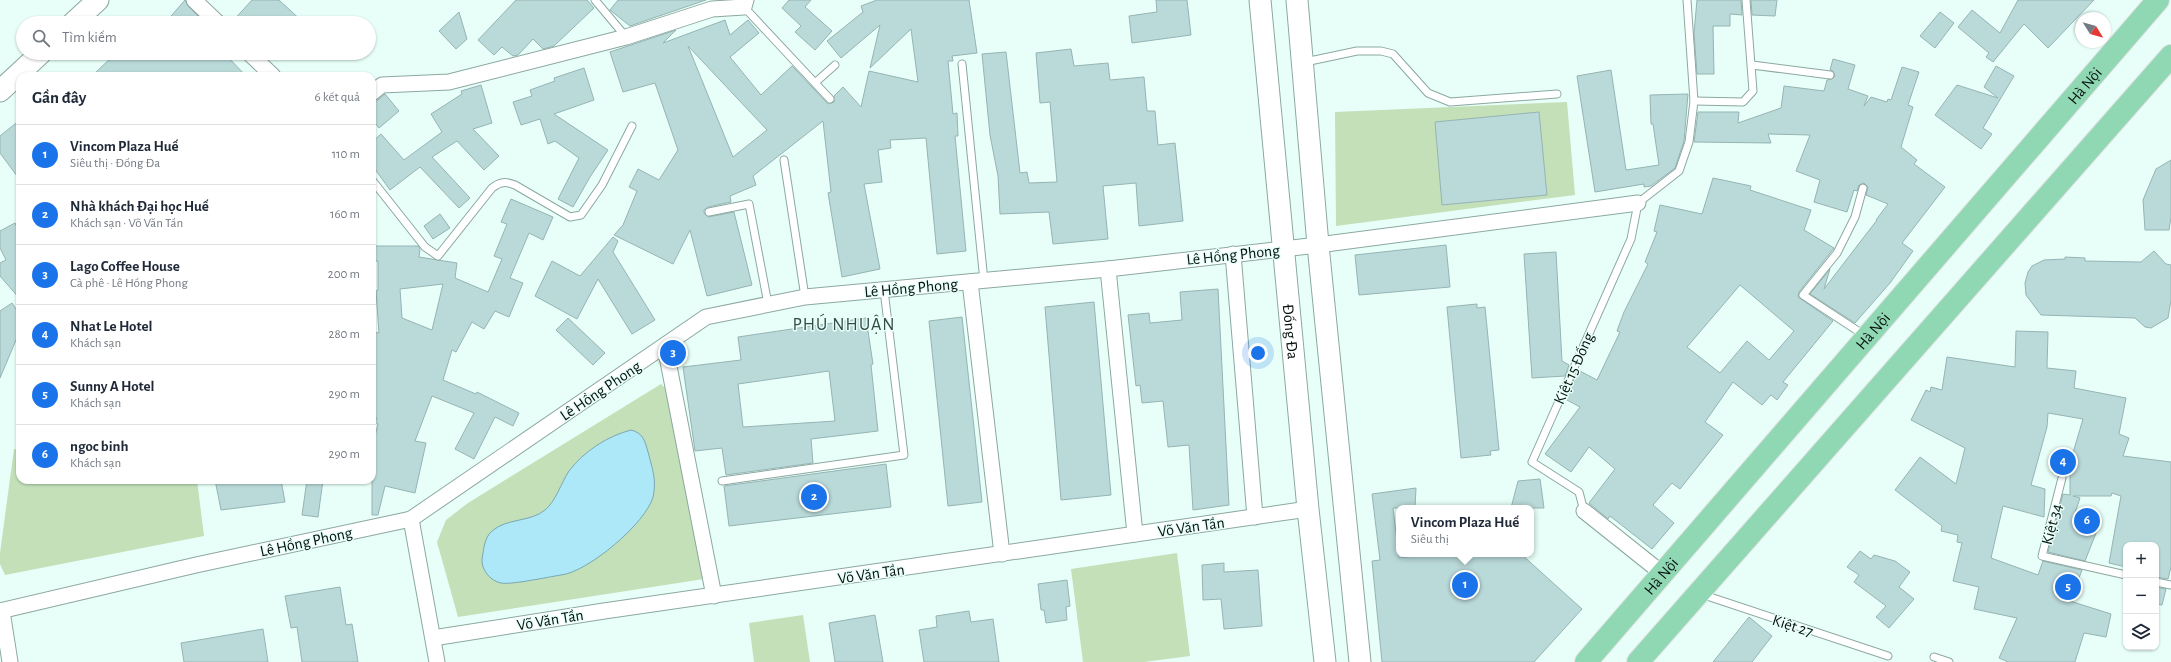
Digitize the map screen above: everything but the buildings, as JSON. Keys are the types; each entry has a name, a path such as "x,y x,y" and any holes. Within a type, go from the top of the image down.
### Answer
{"main road":[{"name":"Hà Nội","path":"1586,662 1868,338 2158,0"},
{"path":"1638,662 2171,56"}],"street":[{"path":"81,16 98,0"},
{"path":"194,0 211,16"},
{"name":"Đống Đa","path":"1260,0 1308,509 1325,662"},
{"path":"1297,0 1318,245 1360,662"},
{"path":"376,89 382,85 449,82 626,37 712,9 745,4"},
{"path":"20,72 33,60"},
{"path":"256,60 269,72"},
{"path":"0,91 16,76"},
{"name":"Lê Hồng Phong","path":"1,611 196,565 412,519 706,318 805,297 1108,269 1318,245 1638,203"},
{"path":"1233,254 1255,517"},
{"path":"1108,269 1135,534"},
{"path":"977,281 1002,554"},
{"path":"665,346 714,596"},
{"name":"Võ Văn Tần","path":"433,638 1308,509"},
{"path":"1584,511 1663,574"},
{"path":"412,519 437,662"},
{"path":"1,611 10,662"}],"lane":[{"path":"595,0 626,37"},
{"path":"1638,203 1679,171 1689,142 1694,101 1687,0"},
{"path":"1694,101 1743,102 1753,91 1746,0"},
{"path":"745,4 830,99"},
{"path":"1303,62 1357,51 1381,51 1393,54 1428,93 1450,102 1557,94"},
{"path":"962,64 977,281"},
{"path":"1752,65 1830,75"},
{"path":"816,82 835,66"},
{"path":"376,185 425,247 438,256 492,188 500,182 515,185 570,217 580,215 602,185 632,126"},
{"path":"784,160 805,297"},
{"path":"1864,188 1855,217 1838,253 1803,295 1868,338"},
{"name":"Kiệt 15 Đống","path":"1584,511 1579,492 1532,462 1631,239 1638,203"},
{"path":"709,212 749,204 768,304"},
{"path":"722,481 904,455 884,290"},
{"name":"Kiệt 34","path":"2062,478 2042,556 2123,574"},
{"path":"2159,583 2171,585"},
{"name":"Kiệt 27","path":"1699,594 1888,656"},
{"path":"1934,656 1950,662"}],"green space":[{"path":"1567,102 1575,195 1336,226 1335,112"},
{"path":"661,384 667,390 704,579 458,617 437,542 446,520 468,503"},
{"path":"14,449 16,449 16,484 198,484 204,536 5,575 0,564 0,553"},
{"path":"1177,553 1190,656 1144,662 1083,662 1071,569"},
{"path":"803,615 810,662 754,662 749,623"}],"water":[{"path":"631,430 641,435 647,448 654,480 654,491 648,508 628,532 600,556 572,572 513,583 501,583 493,580 487,574 482,563 484,548 489,534 505,524 533,517 545,510 555,497 569,471 582,457 605,440"}],"place":[{"name":"Lago Coffee House","path":"673,353"},
{"name":"Nhat Le Hotel","path":"2063,462"},
{"name":"Nhà khách Đại học Huế","path":"814,497"},
{"name":"ngoc binh","path":"2087,521"},
{"name":"Vincom Plaza Huế","path":"1465,585"},
{"name":"Sunny A Hotel","path":"2068,587"}],"district":[{"name":"PHÚ NHUẬN","path":"844,324"}]}
